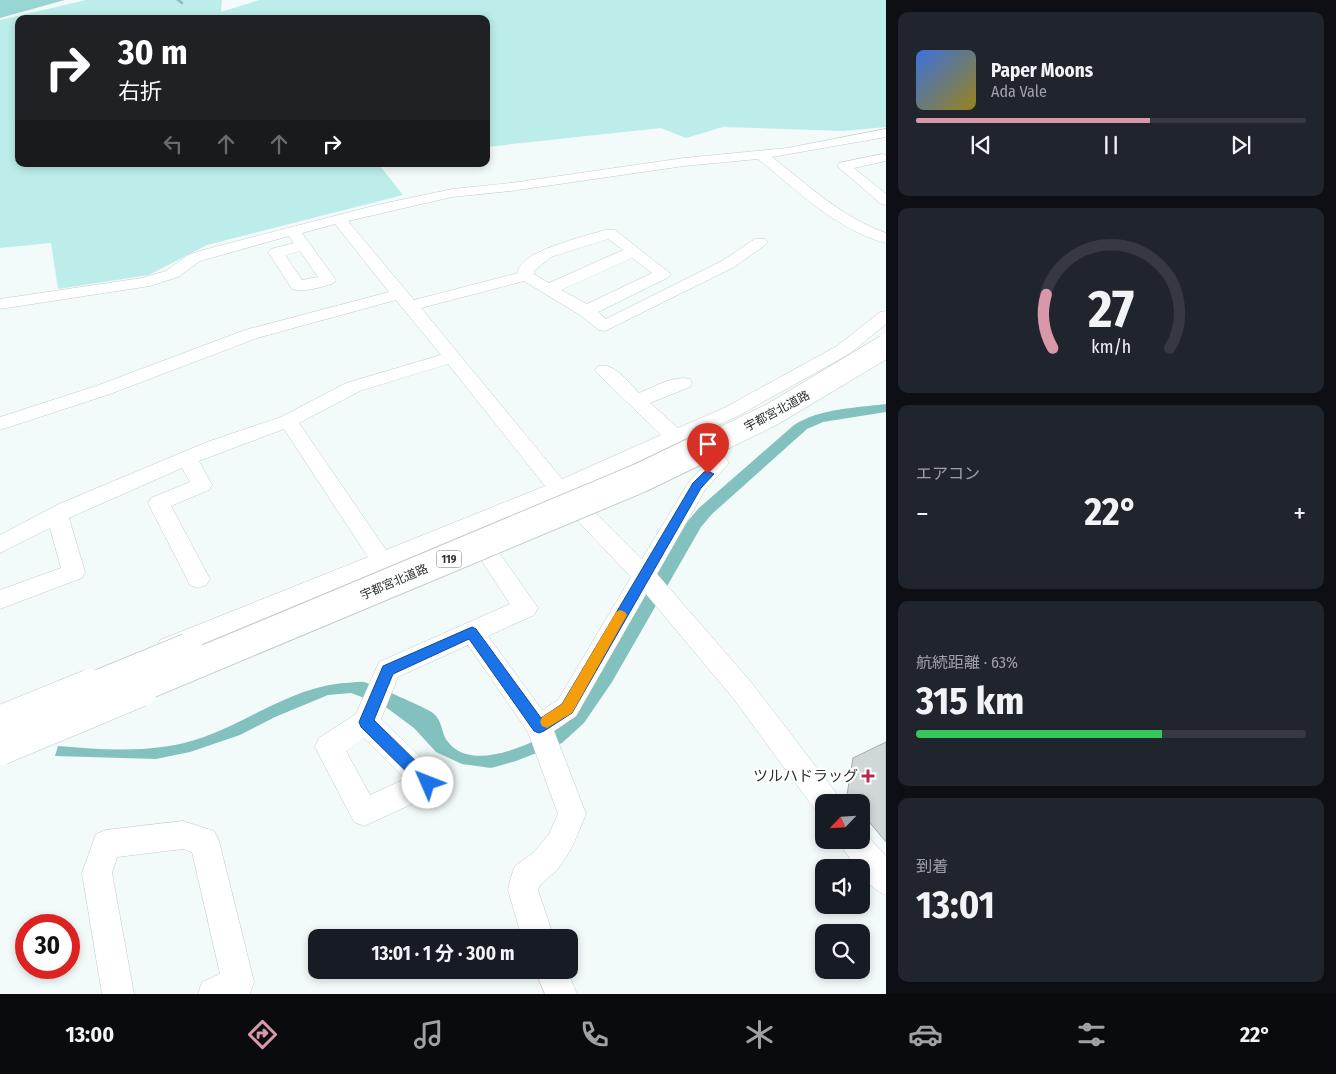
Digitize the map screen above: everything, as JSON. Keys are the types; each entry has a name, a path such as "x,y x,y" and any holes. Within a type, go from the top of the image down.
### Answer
{"highway":[{"name":"宇都宮北道路","path":"0,725 630,466 757,406 816,374 886,329"},
{"name":"宇都宮北道路","path":"0,746 640,478 771,415 886,346"}],"street":[{"path":"0,304 144,283 172,274 194,258 212,252 377,209 452,193 511,187 684,162 761,155 886,133"},
{"path":"854,139 884,159"},
{"path":"761,155 840,216 860,229 886,238"},
{"path":"884,159 844,166 886,201"},
{"path":"339,220 559,489 644,575 742,690 820,794"},
{"path":"293,232 303,246"},
{"path":"526,276 526,269 545,254 610,233 663,274 586,311"},
{"path":"0,424 103,390 251,334 404,300 526,276 586,311 605,326 728,264 760,242"},
{"path":"549,289 634,251"},
{"path":"0,716 559,489 731,412 842,350 886,316"},
{"path":"0,754 582,514 710,455 804,406 886,353"},
{"path":"0,544 57,514 187,458 288,422 353,387 452,357"},
{"path":"604,370 675,437"},
{"path":"636,401 683,383"},
{"path":"288,422 376,552"},
{"path":"539,726 567,708 697,485 720,463 710,455"},
{"path":"187,458 202,485 159,503 198,579"},
{"path":"0,600 74,572 57,514"},
{"path":"366,722 388,670 526,608 492,560"},
{"path":"472,632 539,726 572,814 559,844 544,862 526,877 523,890 535,929"},
{"path":"118,994 97,873 106,844 183,835 204,841 238,982 214,994"},
{"path":"861,849 886,880"},
{"path":"555,979 561,994"}],"shaded area":[{"path":"0,0 65,0 0,18"},
{"path":"86,0 222,0 221,12 259,0 886,0 886,127 843,131 723,127 686,138 661,128 490,147 490,15 22,15"},
{"path":"15,17 15,167 381,167 403,195 207,245 149,275 58,289 51,243 0,248 0,20"},
{"path":"886,404 886,412 823,422 807,429 712,514 701,527 612,682 584,723 562,743 516,761 491,768 462,764 436,752 414,728 383,705 351,693 328,695 275,717 240,735 190,752 156,759 55,756 58,746 132,749 168,746 186,742 221,730 290,697 326,686 359,682 364,682 387,691 433,713 439,720 448,742 460,752 476,756 493,755 530,743 563,725 574,716 681,529 699,508 794,425 804,419 827,412"}],"building":[{"name":"ツルハドラッグ","path":"886,742 886,842 870,823 870,794 847,794 853,758"}],"waterway":[{"path":"178,0 182,3"}],"slow traffic":[{"path":"547,722 567,708 620,615"}],"place":[{"name":"ツルハドラッグ","path":"868,776"}],"route":[{"path":"428,783 366,722 388,670 472,632 539,726 567,708 697,485 708,474"}]}
